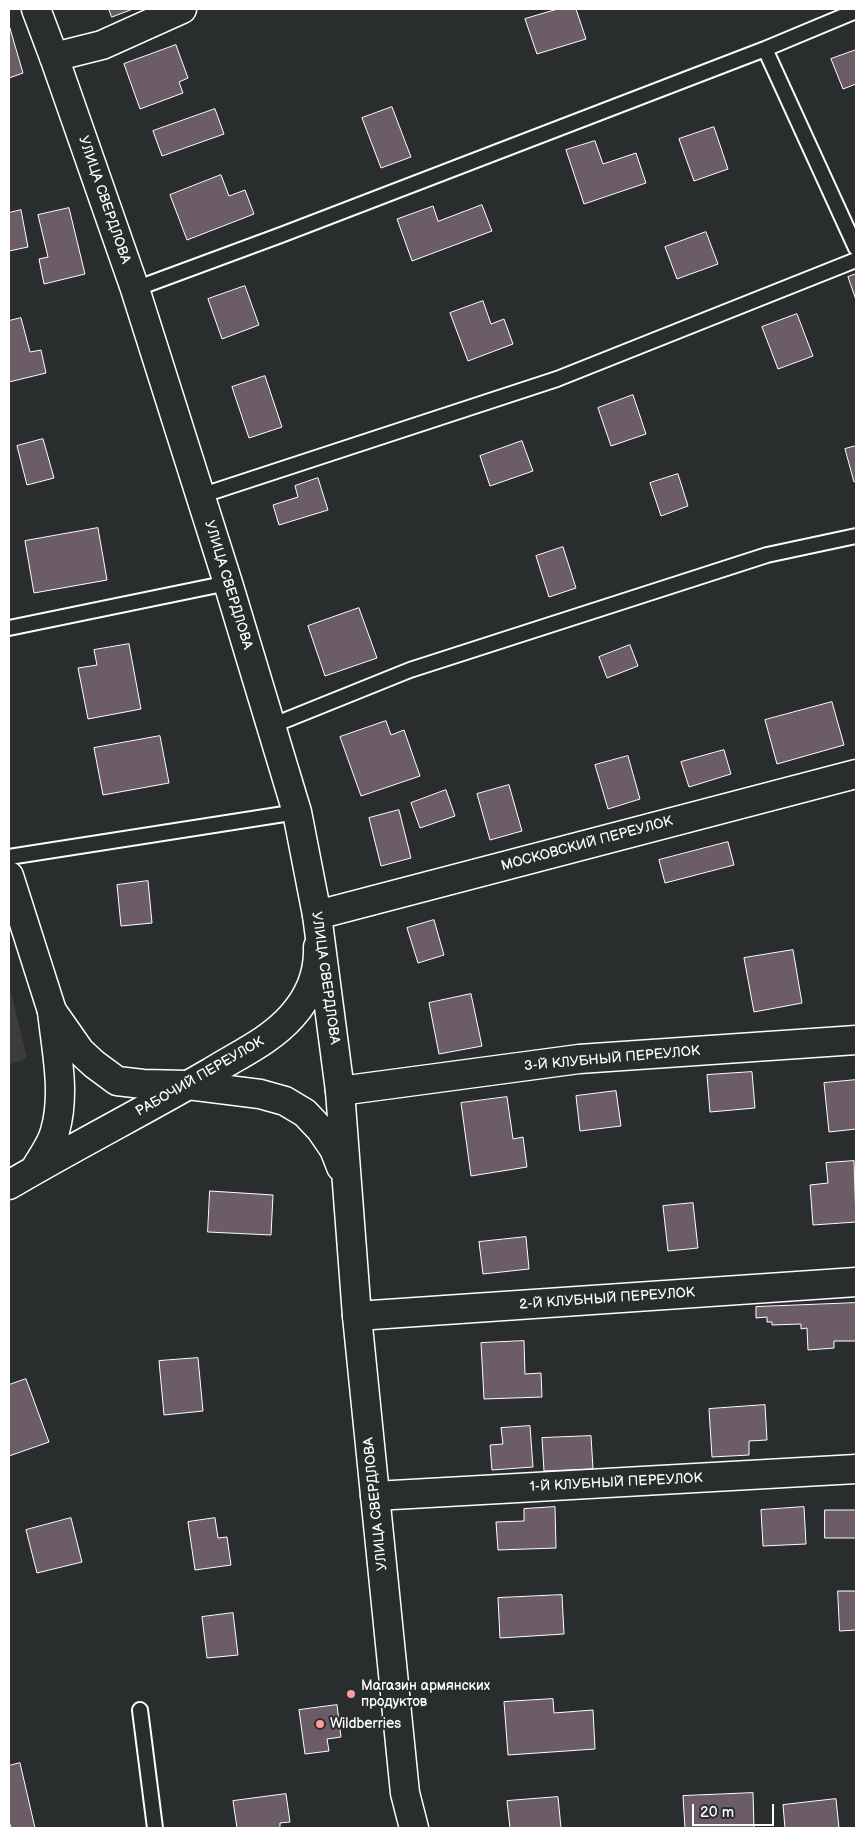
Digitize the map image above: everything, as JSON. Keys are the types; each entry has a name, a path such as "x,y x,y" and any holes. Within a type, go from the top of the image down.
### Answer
{"main road":[{"name":"УЛИЦА СВЕРДЛОВА","path":"36,9 135,289 228,583 296,812 317,915 340,1091 375,1496 405,1793 414,1828"},
{"path":"54,57 102,45 182,9"},
{"name":"МОСКОВСКИЙ ПЕРЕУЛОК","path":"317,915 856,774"},
{"name":"УЛИЦА СВЕРДЛОВА","path":"9,876 52,1011 80,1051 117,1081 143,1084 188,1085 260,1094 285,1101 305,1112 321,1130 334,1148 347,1180"},
{"name":"РАБОЧИЙ ПЕРЕУЛОК","path":"9,1185 188,1085 272,1035 291,1018 304,1000 318,961 317,915"},
{"path":"36,1169 55,1132 58,1110 60,1089 52,1011"},
{"name":"3-Й КЛУБНЫЙ ПЕРЕУЛОК","path":"340,1091 579,1059 856,1040"},
{"name":"2-Й КЛУБНЫЙ ПЕРЕУЛОК","path":"358,1316 856,1282"},
{"name":"1-Й КЛУБНЫЙ ПЕРЕУЛОК","path":"375,1496 856,1469"}],"lane":[{"path":"135,289 290,232 765,49 856,11"},
{"path":"765,49 856,248"},
{"path":"200,496 557,379 856,260"},
{"path":"271,726 410,670 767,555 856,536"},
{"path":"9,628 228,583"},
{"path":"9,856 296,812"},
{"path":"140,1710 155,1828"}],"shaded area":[{"path":"9,984 27,1058 9,1065"}],"building":[{"path":"109,9 133,9 112,17"},
{"path":"558,9 576,9 586,39 537,54 525,19"},
{"path":"9,25 23,73 9,78"},
{"path":"176,45 188,78 179,82 183,93 140,109 124,64"},
{"path":"856,50 856,84 843,89 831,59"},
{"path":"392,107 411,157 381,168 362,118"},
{"path":"215,109 224,134 162,156 153,131"},
{"path":"714,127 728,169 694,181 679,139"},
{"path":"595,141 603,164 636,153 646,183 584,204 566,150"},
{"path":"221,175 229,196 245,190 254,214 187,240 170,195"},
{"path":"482,205 492,231 412,261 397,219 433,206 438,221"},
{"path":"69,208 85,274 44,284 39,259 48,257 38,215"},
{"path":"21,210 28,247 9,251 9,213"},
{"path":"706,232 718,264 677,279 665,247"},
{"path":"856,274 856,300 848,277"},
{"path":"245,286 259,325 222,339 208,299"},
{"path":"483,301 491,324 504,319 513,344 468,361 450,313"},
{"path":"797,314 813,356 778,369 762,327"},
{"path":"21,318 30,352 41,350 46,373 9,382 9,321"},
{"path":"265,376 282,427 249,438 232,387"},
{"path":"633,395 646,434 611,446 598,408"},
{"path":"43,439 54,478 27,485 17,446"},
{"path":"522,441 533,471 490,486 480,456"},
{"path":"856,446 856,481 854,482 845,449"},
{"path":"678,474 688,506 661,516 650,483"},
{"path":"318,478 328,510 279,525 273,505 298,497 295,486"},
{"path":"98,528 107,580 34,593 25,541"},
{"path":"563,547 576,588 549,597 536,556"},
{"path":"359,608 377,658 325,676 308,626"},
{"path":"129,644 141,709 88,719 78,668 97,665 94,650"},
{"path":"630,645 638,666 607,678 599,657"},
{"path":"832,702 844,745 777,764 765,720"},
{"path":"386,721 391,735 404,730 420,776 361,796 340,737"},
{"path":"160,736 169,783 103,795 94,748"},
{"path":"724,750 731,774 689,787 681,762"},
{"path":"628,756 640,799 608,809 595,765"},
{"path":"509,785 522,831 490,840 477,794"},
{"path":"446,790 455,816 420,828 411,803"},
{"path":"399,810 411,858 381,866 369,818"},
{"path":"728,842 734,865 665,883 659,860"},
{"path":"148,881 152,923 121,926 117,885"},
{"path":"434,920 444,955 418,963 407,928"},
{"path":"793,950 802,1003 754,1012 744,958"},
{"path":"471,994 482,1046 439,1054 429,1003"},
{"path":"752,1072 755,1108 710,1112 707,1075"},
{"path":"856,1080 856,1129 829,1132 824,1083"},
{"path":"616,1091 621,1126 580,1131 576,1096"},
{"path":"507,1097 513,1139 523,1137 527,1167 471,1176 461,1103"},
{"path":"854,1161 856,1222 813,1225 810,1185 828,1183 826,1163"},
{"path":"210,1191 273,1195 271,1235 208,1232"},
{"path":"693,1203 698,1248 668,1251 663,1206"},
{"path":"526,1237 529,1269 483,1274 479,1242"},
{"path":"856,1303 856,1341 834,1341 834,1348 808,1350 807,1328 801,1329 801,1324 772,1325 772,1322 767,1322 767,1317 756,1318 756,1307"},
{"path":"524,1341 525,1374 541,1373 542,1397 484,1399 481,1343"},
{"path":"198,1358 203,1411 164,1415 159,1361"},
{"path":"26,1379 49,1442 9,1456 9,1385"},
{"path":"765,1405 767,1440 749,1441 749,1455 712,1457 709,1409"},
{"path":"530,1426 533,1467 492,1470 490,1445 503,1444 501,1428"},
{"path":"591,1436 593,1469 544,1471 542,1438"},
{"path":"555,1507 556,1548 498,1550 496,1522 524,1521 524,1509"},
{"path":"804,1507 806,1544 763,1546 761,1510"},
{"path":"825,1510 856,1510 856,1538 825,1538"},
{"path":"71,1518 82,1562 37,1573 26,1530"},
{"path":"215,1518 218,1538 227,1537 231,1565 195,1570 188,1522"},
{"path":"838,1591 856,1591 856,1630 840,1631"},
{"path":"562,1595 564,1634 500,1638 498,1598"},
{"path":"233,1613 238,1655 207,1658 202,1617"},
{"path":"553,1699 554,1713 593,1710 595,1749 508,1755 504,1702"},
{"name":"Wildberries","path":"337,1705 341,1737 327,1739 329,1751 305,1754 299,1710"},
{"path":"20,1763 35,1828 11,1828 9,1824 9,1766"},
{"path":"753,1793 754,1828 685,1828 683,1796"},
{"path":"286,1794 290,1822 280,1823 280,1828 237,1828 233,1801"},
{"path":"558,1797 561,1828 510,1828 507,1801"},
{"path":"836,1799 839,1828 785,1828 783,1805"}],"place":[{"name":"Магазин армянских продуктов","path":"351,1694"},
{"name":"Wildberries","path":"320,1724"}]}
